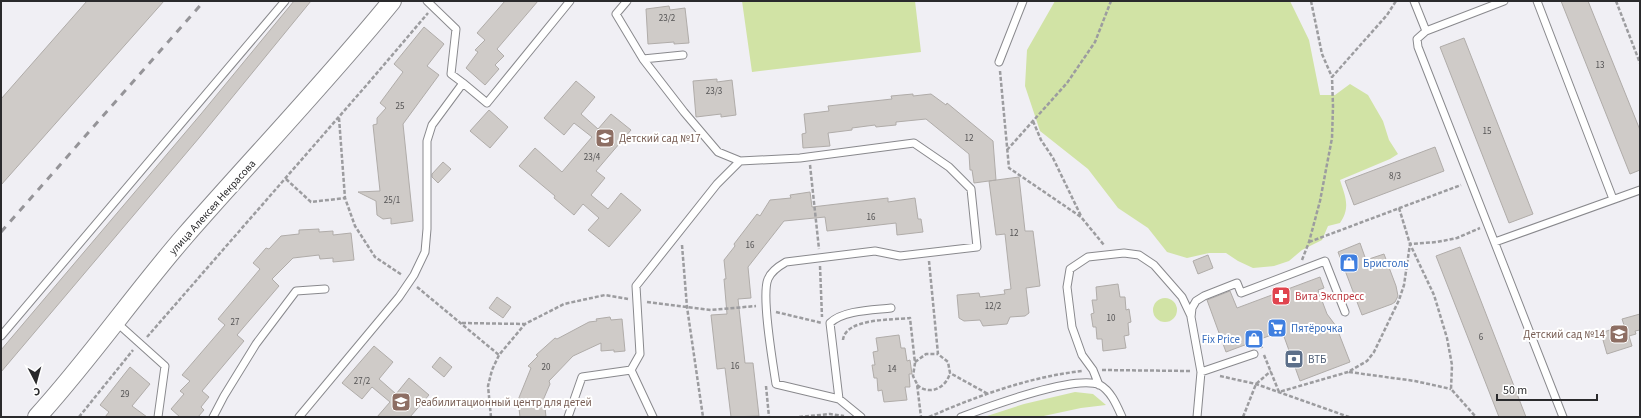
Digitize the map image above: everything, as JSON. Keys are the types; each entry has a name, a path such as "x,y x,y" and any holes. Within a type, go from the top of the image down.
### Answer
{"street":[{"name":"улица Алексея Некрасова","path":"37,417 92,354 144,284 185,236 305,103 392,1"}],"lane":[{"path":"1,336 285,1"},
{"path":"427,1 456,29 451,74 487,103 570,1"},
{"path":"627,1 616,14 643,59 684,112 718,152 740,160 800,158 914,143 950,167 971,189 977,247 900,256 875,251 786,262 776,268 768,278 766,290 767,309 776,384 839,399 862,417"},
{"path":"999,62 1023,1"},
{"path":"1414,1 1426,31"},
{"path":"1504,1 1426,31 1417,39 1418,47 1563,417"},
{"path":"1537,1 1613,199"},
{"path":"643,59 682,55"},
{"path":"299,417 399,297 410,281 424,252 427,229 427,141 432,124 463,83"},
{"path":"631,370 640,354 636,286 717,184 740,160"},
{"path":"1495,242 1640,190"},
{"path":"1099,385 1093,370 1082,355 1072,327 1067,287 1070,269 1088,257 1124,253 1139,256 1154,265 1182,297 1191,317 1201,372 1198,417"},
{"path":"1191,317 1192,308 1196,301 1204,296 1237,283 1241,293 1325,261 1345,312"},
{"path":"213,417 256,344 296,292 325,289"},
{"path":"839,399 830,323 835,318 844,314 891,308"},
{"path":"116,321 165,366 158,417"},
{"path":"1201,372 1254,354"},
{"path":"568,417 582,377 631,370"},
{"path":"631,370 653,417"},
{"path":"961,417 1032,393 1081,383 1092,383 1106,389 1122,417"}],"path":[{"path":"1007,151 1067,83 1095,42 1110,1"},
{"path":"1297,271 1309,242 1320,201 1332,138 1332,77 1322,54 1311,1"},
{"path":"1332,77 1387,15 1396,1"},
{"path":"1616,1 1640,63"},
{"path":"79,417 140,343 286,179 433,7"},
{"path":"999,62 1009,168 1081,216"},
{"path":"339,118 345,198 355,226 375,258 410,281 499,355"},
{"path":"1033,121 1041,140 1062,174 1081,216 1110,254"},
{"path":"286,179 311,202 345,198"},
{"path":"1309,242 1471,181"},
{"path":"1399,208 1410,244 1434,295 1447,338 1452,365 1451,389"},
{"path":"1410,244 1437,242 1457,238 1488,225"},
{"path":"680,230 687,307 703,417"},
{"path":"1279,392 1348,372 1367,361 1374,352 1394,313 1404,285 1410,244"},
{"path":"927,253 931,271 938,354"},
{"path":"491,417 488,386 492,370 499,355 525,324 564,304 605,295 711,310 756,305 757,313"},
{"path":"843,344 847,331 853,326 864,323 910,318 915,363 913,376 916,384 921,417"},
{"path":"460,323 525,324"},
{"path":"1259,340 1279,392"},
{"path":"915,363 926,354 938,354 948,362 950,373 946,383 937,389 925,390 916,384"},
{"path":"929,417 951,407 1053,374 1093,370 1201,372 1256,384 1349,417"},
{"path":"1243,417 1256,384 1271,371"},
{"path":"1348,372 1415,381 1451,389 1476,417"},
{"path":"950,373 989,394"},
{"path":"765,382 769,417"},
{"path":"799,417 830,414 845,417"}],"green space":[{"path":"742,1 915,1 921,52 752,72"},
{"path":"1055,1 1290,1 1309,40 1320,95 1335,95 1350,84 1368,95 1383,121 1389,140 1398,154 1390,159 1340,180 1345,196 1346,207 1340,223 1328,226 1322,240 1302,250 1289,261 1274,266 1253,268 1226,253 1209,253 1187,258 1167,252 1148,228 1118,208 1088,169 1040,131 1025,86 1027,50"},
{"path":"1165,298 1174,301 1177,310 1174,319 1165,322 1156,319 1153,310 1156,301"},
{"path":"1075,392 1093,394 1106,405 1081,408 1039,417 984,417 1024,404"}],"building":[{"path":"87,1 164,1 1,185 1,99"},
{"path":"294,1 311,1 199,138 1,372 1,350 201,114"},
{"path":"505,1 538,1 497,49 504,56 495,65 499,69 485,85 466,68 478,52 475,50 485,40 477,33"},
{"path":"1561,1 1588,1 1640,130 1640,170 1630,174"},
{"path":"669,6 670,10 685,8 689,43 674,44 674,42 648,44 646,9"},
{"path":"424,27 444,44 427,66 439,75 403,124 413,221 391,224 391,218 383,219 377,215 376,201 358,192 380,191 373,125 377,124 377,118 386,108 380,103 403,72 394,64"},
{"path":"1464,38 1533,214 1509,223 1440,47"},
{"path":"717,79 717,82 732,80 736,115 721,117 721,114 696,117 693,81"},
{"path":"576,81 595,97 581,114 598,129 611,114 631,130 596,171 605,178 591,195 608,209 621,193 641,210 609,247 588,230 599,218 583,204 574,215 554,198 555,196 519,166 535,148 562,172 592,137 574,123 564,135 544,118"},
{"path":"913,94 913,96 931,94 946,105 947,103 993,141 996,180 974,183 972,170 970,170 969,154 926,119 896,122 896,125 876,127 875,125 828,133 830,146 803,148 802,134 806,133 804,114 829,111 828,106 892,99 891,96"},
{"path":"489,110 508,127 490,148 470,131"},
{"path":"1435,147 1444,171 1354,205 1345,181"},
{"path":"443,162 451,169 438,183 432,177 432,174"},
{"path":"1019,177 1025,231 1033,231 1040,286 1026,288 1029,313 1025,316 1010,317 1007,324 983,326 980,320 964,321 959,318 957,295 979,293 980,297 1005,294 1004,290 1011,289 1005,234 996,235 989,181"},
{"path":"810,192 812,207 888,198 888,202 915,198 918,219 921,219 923,232 897,235 896,223 827,231 825,217 784,221 748,267 751,298 738,299 745,363 753,363 759,416 731,417 725,368 717,369 711,315 727,314 724,260 735,246 734,244 757,214 760,216 770,200 791,198 790,195"},
{"path":"319,229 319,232 333,231 333,235 351,233 354,260 333,262 333,258 320,259 319,255 293,258 272,279 279,286 237,335 244,341 202,391 209,397 201,407 204,410 198,417 180,417 171,409 184,394 180,391 190,381 182,375 225,325 218,319 260,269 253,263 266,248 269,249 281,236 299,234 299,230"},
{"path":"1360,243 1366,260 1384,254 1396,286 1398,296 1392,304 1362,315 1338,252"},
{"path":"1460,247 1526,417 1499,417 1436,256"},
{"path":"1208,255 1213,268 1198,274 1193,261"},
{"name":"Пятёрочка","path":"1320,277 1324,288 1318,290 1327,314 1336,326 1350,362 1300,381 1282,331 1226,352 1207,300 1230,291 1237,308"},
{"path":"1118,284 1120,297 1125,297 1126,310 1129,309 1131,322 1128,323 1129,335 1124,336 1126,348 1103,351 1102,339 1097,339 1096,327 1093,327 1091,314 1094,313 1092,300 1097,300 1096,287"},
{"path":"497,297 511,307 503,318 489,308"},
{"path":"1640,314 1640,330 1635,331 1636,334 1629,336 1632,346 1607,354 1601,333 1624,325 1622,319"},
{"path":"610,317 611,320 622,319 625,351 601,351 601,343 573,356 549,381 550,384 544,398 546,417 520,417 518,400 531,368 528,366 538,356 536,355 555,338 557,339 589,322 597,321 596,319"},
{"path":"899,335 901,348 905,348 907,361 910,360 912,374 909,374 910,387 905,387 907,400 884,402 882,390 878,391 877,378 874,378 872,365 875,365 873,352 878,351 876,338"},
{"path":"374,346 393,362 379,379 396,394 409,378 429,395 410,417 377,417 390,402 372,387 362,399 342,383"},
{"path":"440,357 452,367 444,377 432,367"},
{"path":"130,367 150,384 132,406 147,417 105,417 109,412 100,405"}],"railway":[{"path":"1,232 204,1"}],"place":[{"name":"Детский сад №17","path":"605,138"},
{"name":"Бристоль","path":"1349,263"},
{"name":"Вита Экспресс","path":"1281,296"},
{"name":"Пятёрочка","path":"1277,328"},
{"name":"Детский сад №14","path":"1619,334"},
{"name":"Fix Price","path":"1254,339"},
{"name":"ВТБ","path":"1294,359"},
{"name":"Реабилитационный центр для детей","path":"401,402"}]}
